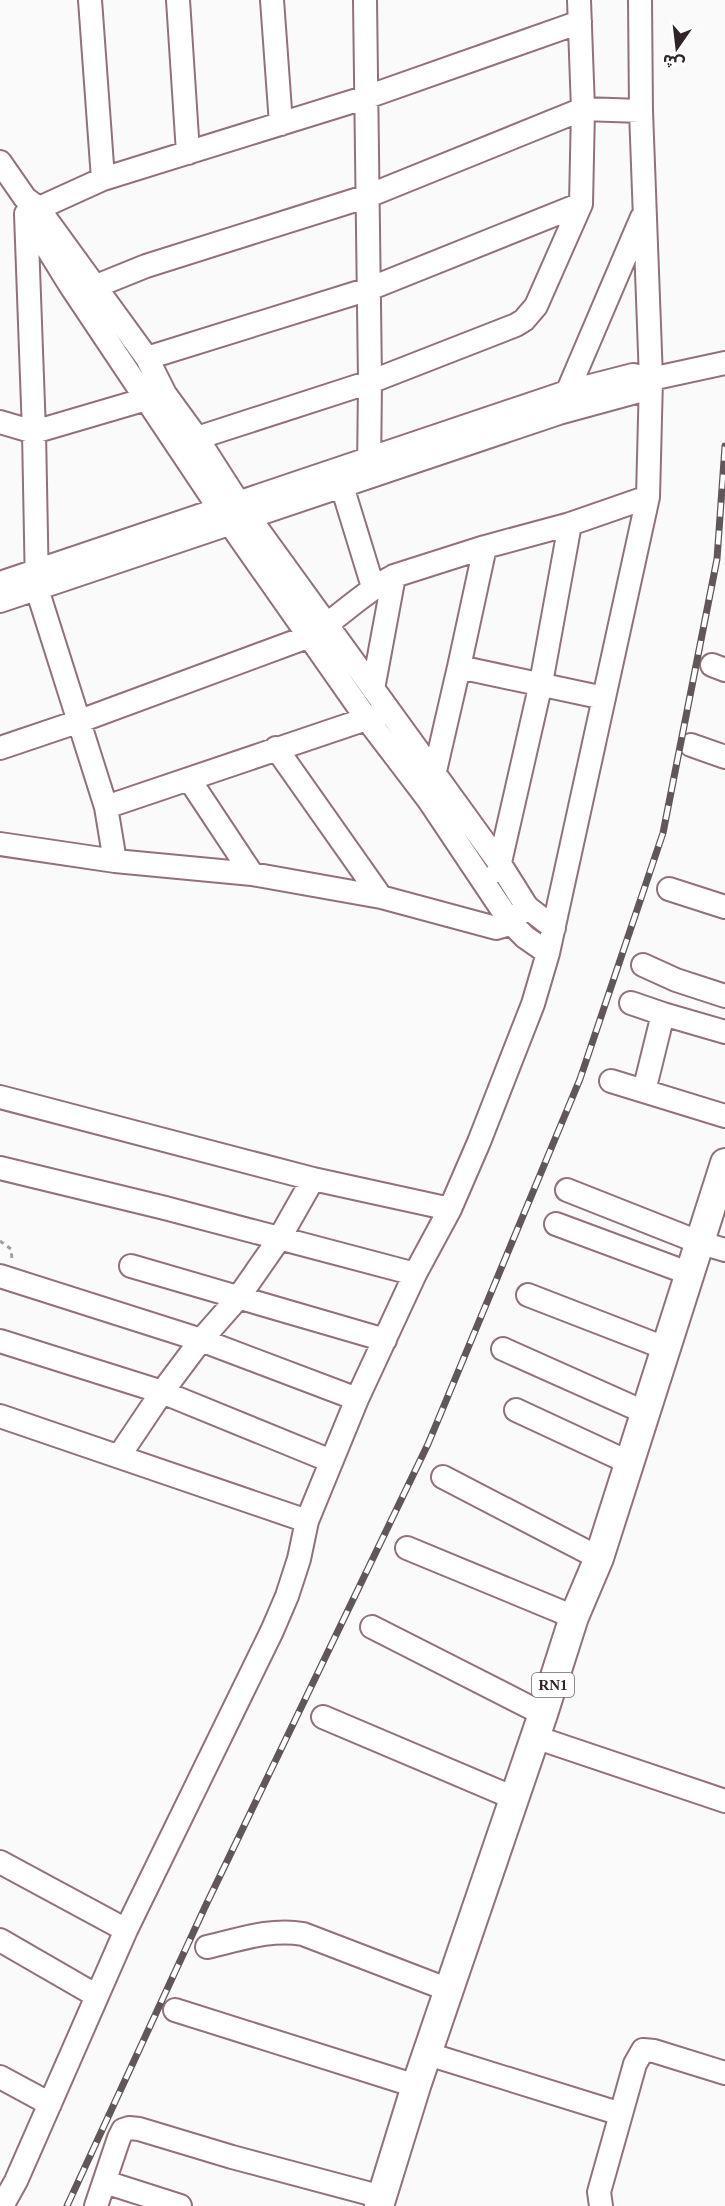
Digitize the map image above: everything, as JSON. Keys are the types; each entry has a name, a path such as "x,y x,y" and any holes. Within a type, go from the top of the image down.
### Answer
{"main road":[{"name":"RN1","path":"380,2202 416,2086 574,1617 598,1558 630,1463 688,1273 713,1246 725,1163"}],"street":[{"path":"90,0 103,179"},
{"path":"178,0 188,153"},
{"path":"272,0 281,124"},
{"path":"2,2206 8,2177 50,2104 126,1930 272,1631 299,1559 306,1521 384,1340 415,1274 450,1209 487,1121 541,980 648,497 651,379 641,111 640,0"},
{"path":"368,1 369,469"},
{"path":"30,207 103,179 367,97 579,11 582,109 581,204 536,306 524,320 370,382 197,438"},
{"path":"94,287 146,266 368,196 582,109 641,111"},
{"path":"0,162 30,207 147,358 156,397 197,438 235,513"},
{"path":"147,358 369,289 581,204"},
{"path":"30,207 70,285 156,397 377,715 428,798 511,923 525,937 548,953"},
{"path":"30,207 37,580 106,807 115,861"},
{"path":"559,413 645,211"},
{"path":"369,469 567,392 633,375 651,379 725,363"},
{"path":"0,601 37,580 340,478 636,392 651,379"},
{"path":"0,422 34,432 156,397"},
{"path":"340,478 373,587"},
{"path":"0,748 80,721 318,631 373,587 394,576 485,547 570,524 648,497"},
{"path":"492,893 541,683 570,524"},
{"path":"428,798 485,547"},
{"path":"394,576 374,689 377,715 434,774 500,864 527,907 554,928"},
{"path":"0,583 37,580"},
{"path":"318,631 374,689"},
{"path":"459,667 604,698"},
{"path":"106,807 377,715"},
{"path":"691,745 725,757"},
{"path":"276,748 381,897"},
{"path":"189,779 252,874"},
{"path":"0,844 115,861 252,874 381,897 496,928 511,923 527,907"},
{"path":"669,889 725,908"},
{"path":"643,965 676,980 725,996"},
{"path":"631,1003 725,1032"},
{"path":"644,1091 663,1014"},
{"path":"611,1081 725,1116"},
{"path":"0,1097 313,1179 450,1209"},
{"path":"0,1168 165,1208 415,1274"},
{"path":"119,1456 162,1392 201,1340 238,1298 279,1239 313,1179"},
{"path":"567,1190 713,1246"},
{"path":"556,1224 688,1273"},
{"path":"131,1266 384,1340"},
{"path":"0,1276 201,1340 357,1400"},
{"path":"528,1294 665,1348"},
{"path":"0,1341 162,1392 331,1461"},
{"path":"503,1349 645,1412"},
{"path":"516,1410 630,1463"},
{"path":"0,1416 306,1521"},
{"path":"443,1477 598,1558"},
{"path":"407,1548 574,1617"},
{"path":"372,1627 539,1726 725,1800"},
{"path":"322,1717 514,1798"},
{"path":"0,1862 126,1930"},
{"path":"207,1947 273,1932 293,1932 449,1990"},
{"path":"0,1940 97,1996"},
{"path":"175,2010 416,2086"},
{"path":"601,2206 599,2192 635,2064 643,2050 654,2051 725,2073"},
{"path":"428,2054 621,2114"},
{"path":"0,2077 50,2104"},
{"path":"96,2206 123,2130 134,2128 380,2202"},
{"path":"105,2182 180,2206"}],"railway":[{"path":"67,2206 205,1907 428,1444 580,1079 663,833 717,559 725,446"}]}
